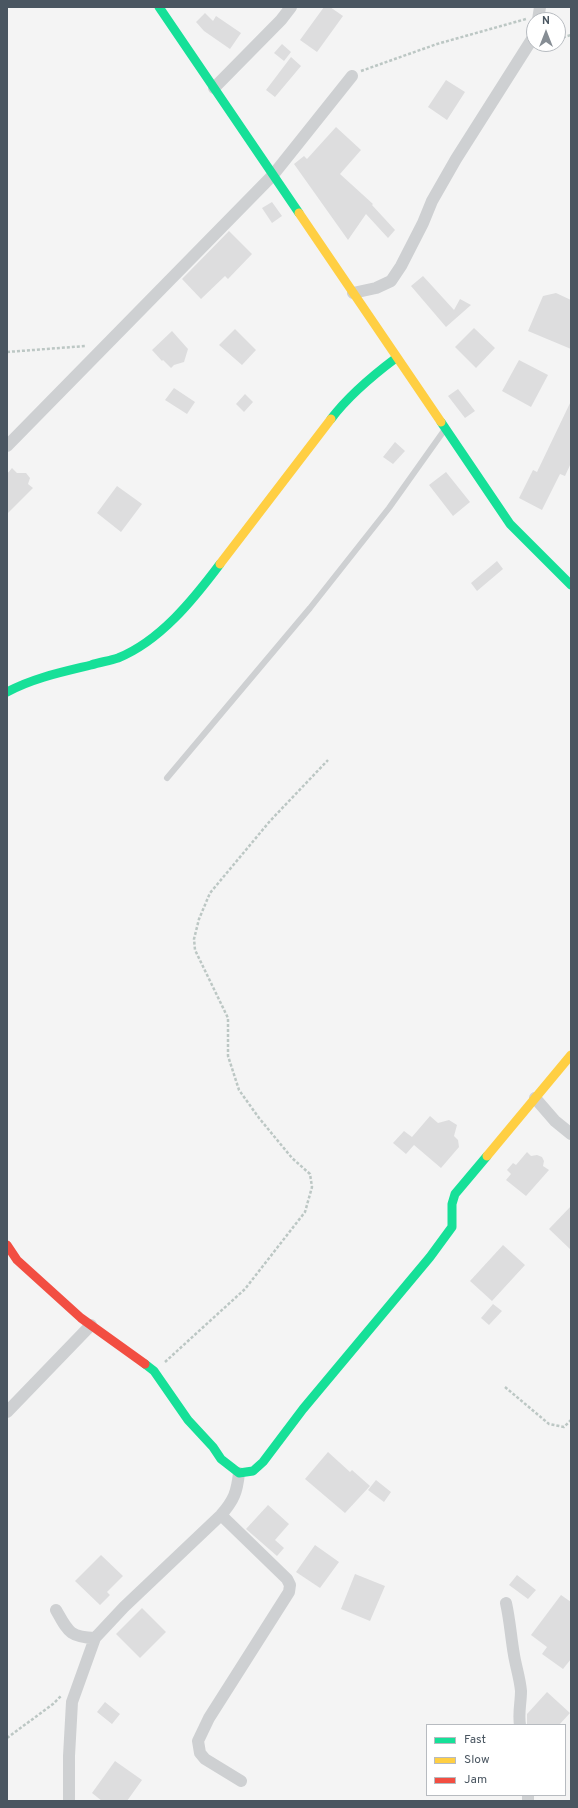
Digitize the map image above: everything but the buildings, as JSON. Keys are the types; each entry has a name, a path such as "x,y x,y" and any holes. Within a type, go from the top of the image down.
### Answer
{"main road":[{"path":"159,7 510,524 571,585"},
{"path":"7,692 20,685 43,677 117,658 143,645 165,628 212,575 342,406 371,377 396,358"},
{"path":"7,1245 18,1260 91,1325 154,1371 188,1420 213,1447 221,1459 239,1473 253,1471 263,1462 290,1429 303,1409 430,1257 452,1226 452,1204 455,1194 571,1055"}],"street":[{"path":"214,88 281,20 291,7"},
{"path":"353,293 376,288 391,281 401,266 423,223 432,201 489,106 526,48"},
{"path":"7,446 273,175 352,76"},
{"path":"535,1098 555,1121 571,1134"},
{"path":"7,1412 91,1325"},
{"path":"69,1801 69,1756 72,1702 95,1638 124,1607 221,1515 231,1503 237,1491 239,1473"},
{"path":"221,1515 287,1579 290,1585 289,1592 209,1718 198,1741 200,1753 205,1759 241,1781"},
{"path":"506,1603 511,1626 514,1656 520,1680 521,1694 518,1716 520,1724"},
{"path":"56,1610 67,1630 79,1638 95,1638"}],"lane":[{"path":"167,778 310,608 389,508 445,429"}],"path":[{"path":"352,76 367,67 437,44 526,18"},
{"path":"7,352 75,348 106,344"},
{"path":"154,1371 245,1289 305,1212 309,1200 312,1188 310,1174 292,1158 259,1118 239,1090 228,1056 228,1018 195,950 194,939 199,919 210,893 270,821 328,760"},
{"path":"505,1387 550,1424 564,1426 571,1420"},
{"path":"7,1738 53,1704 63,1693"}],"traffic: fast":[{"path":"159,7 299,213"},
{"path":"331,419 361,386 396,358"},
{"path":"441,422 510,524 571,585"},
{"path":"7,692 37,679 115,659 133,651 148,641 175,618 220,564"},
{"path":"145,1364 154,1371 188,1420 213,1447 221,1459 239,1473 253,1471 263,1462 303,1409 430,1257 452,1227 452,1204 455,1194 487,1156"}],"traffic: slow":[{"path":"299,213 441,422"},
{"path":"220,564 331,419"},
{"path":"487,1156 571,1055"}],"traffic: jam":[{"path":"7,1245 17,1260 81,1318 145,1364"}]}
